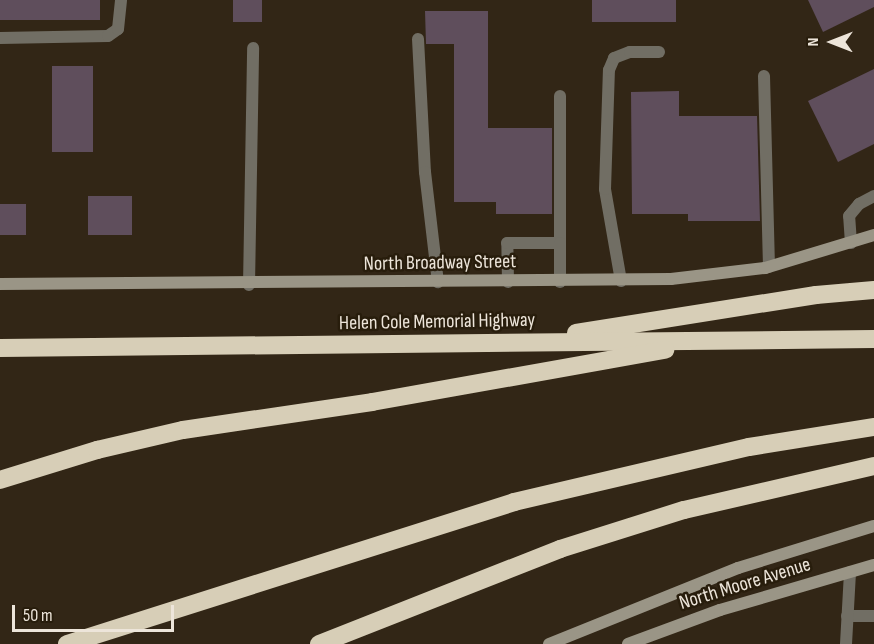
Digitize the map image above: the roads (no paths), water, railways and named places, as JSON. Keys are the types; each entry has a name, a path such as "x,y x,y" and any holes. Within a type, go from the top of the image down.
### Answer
{"highway":[{"path":"513,344 816,295 874,290"},
{"name":"Helen Cole Memorial Highway","path":"0,348 874,339"},
{"path":"0,480 97,450 183,430 372,402 720,340"},
{"path":"67,644 514,502 749,447 874,427"},
{"path":"319,644 572,545 684,510 874,466"}],"main road":[{"name":"North Broadway Street","path":"0,284 249,285 671,279 769,267 874,235"},
{"path":"549,644 738,568 874,526"},
{"name":"North Moore Avenue","path":"628,644 720,610 874,565"}],"street":[{"path":"0,38 108,36 118,29 122,0"},
{"path":"418,39 425,171 438,282"},
{"path":"249,285 253,48"},
{"path":"621,281 605,189 609,70 614,58 630,52 659,52"},
{"path":"764,76 769,267"},
{"path":"561,96 561,282"},
{"path":"851,243 849,216 859,204 874,196"},
{"path":"508,282 507,243 561,243"},
{"path":"846,644 850,572"},
{"path":"848,616 874,616"}]}
